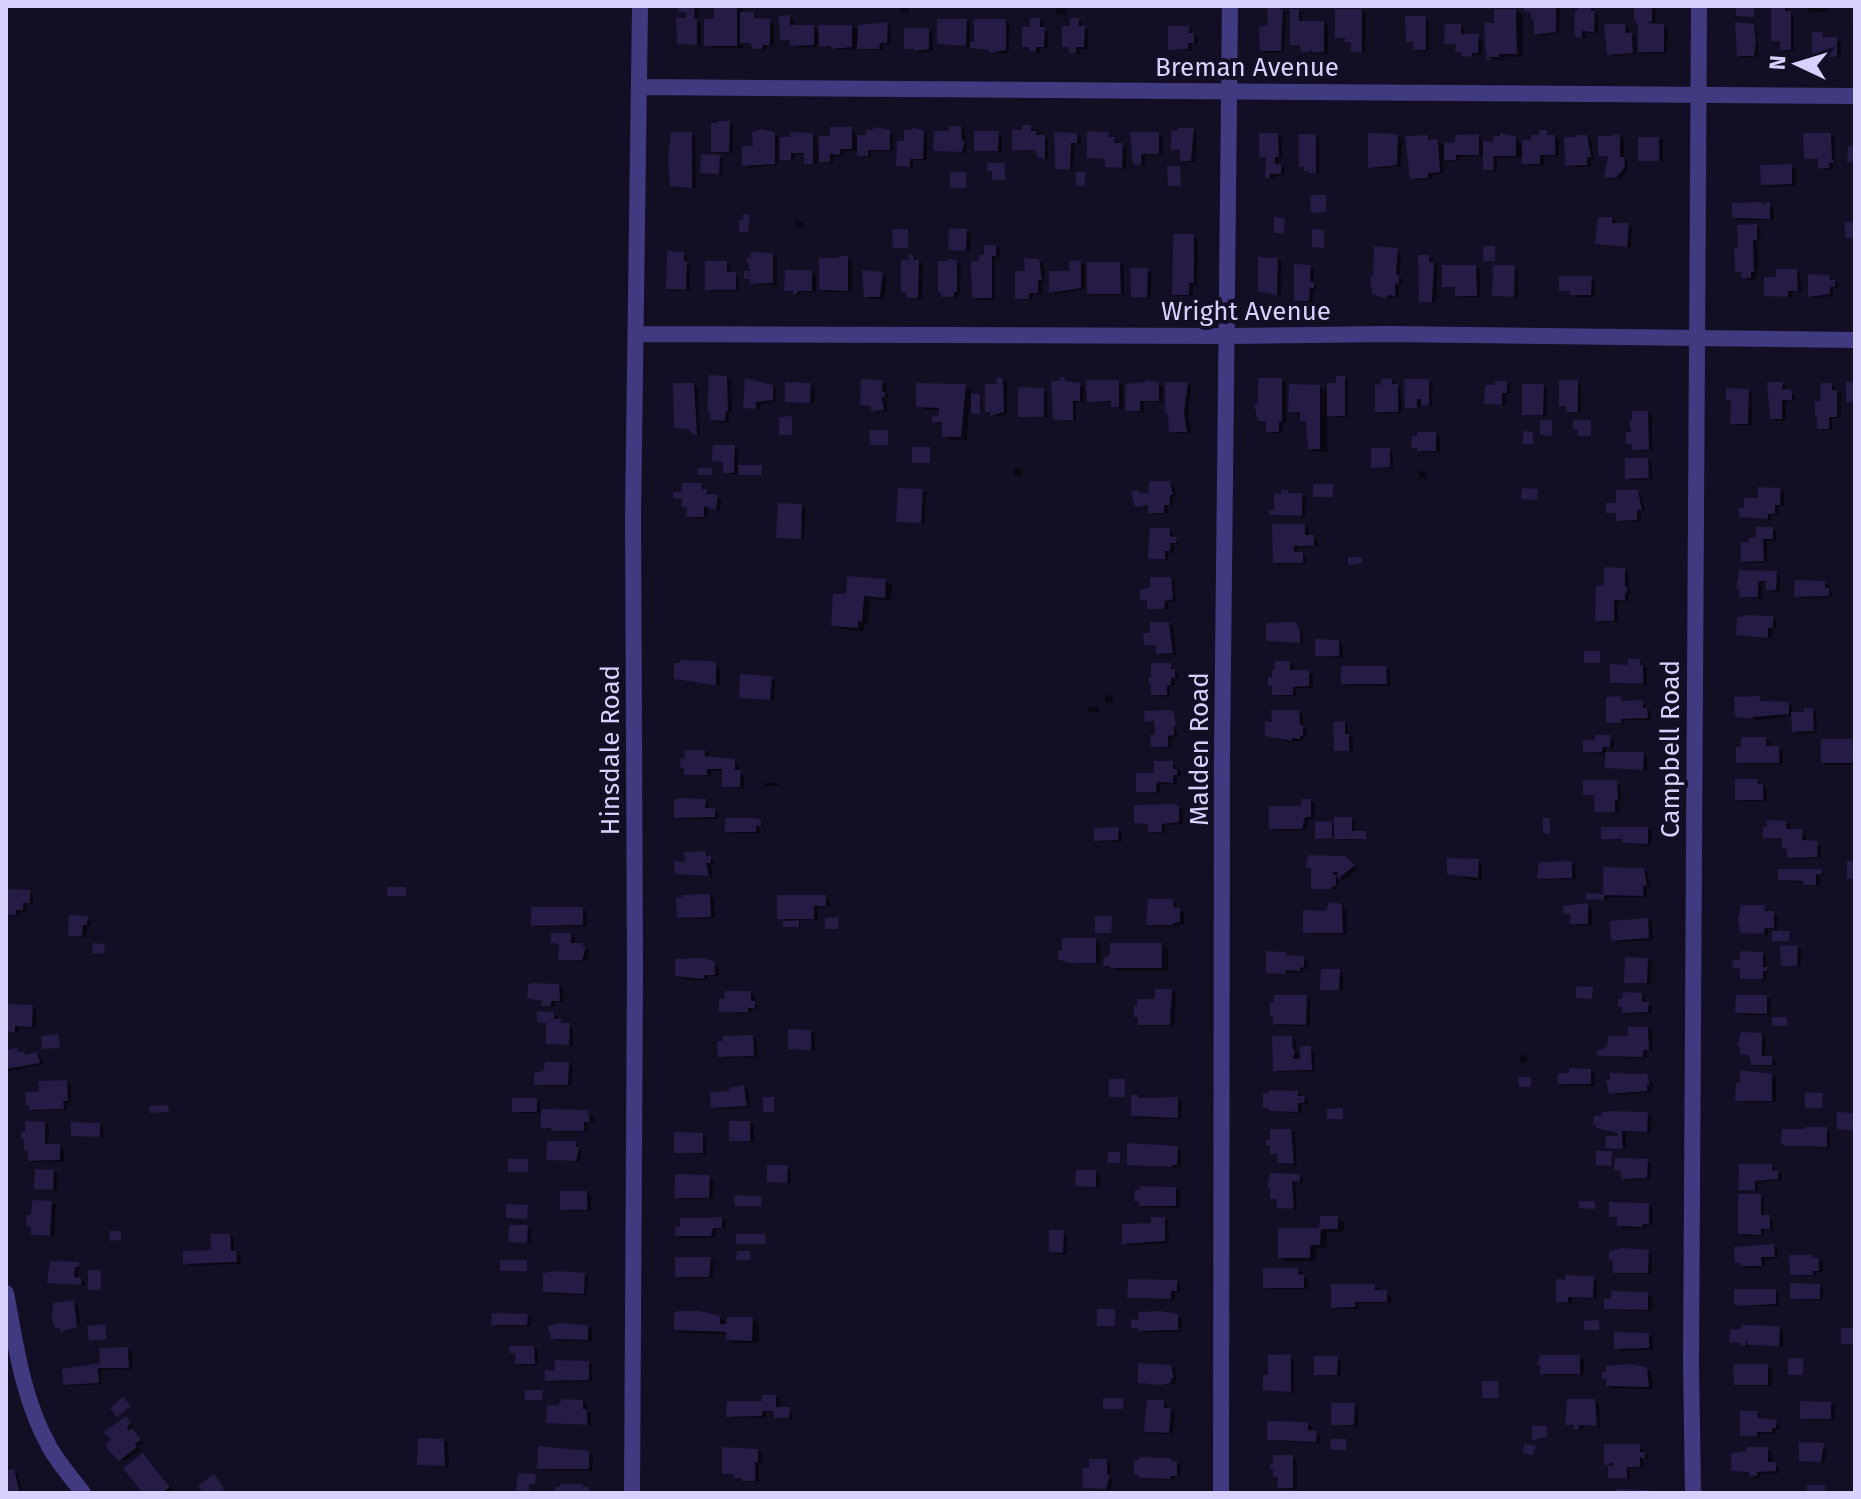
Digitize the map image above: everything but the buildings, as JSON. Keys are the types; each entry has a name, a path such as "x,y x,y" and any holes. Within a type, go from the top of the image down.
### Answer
{"street":[{"name":"Hinsdale Road","path":"632,1493 635,1048 633,517 640,6"},
{"name":"Malden Road","path":"1221,1493 1222,759 1230,6"},
{"name":"Campbell Road","path":"1693,1493 1691,1364 1699,6"},
{"name":"Breman Avenue","path":"639,87 1855,96"},
{"name":"Wright Avenue","path":"637,334 1388,334 1855,340"},
{"path":"6,1293 21,1376 33,1413 51,1450 83,1493"}]}
